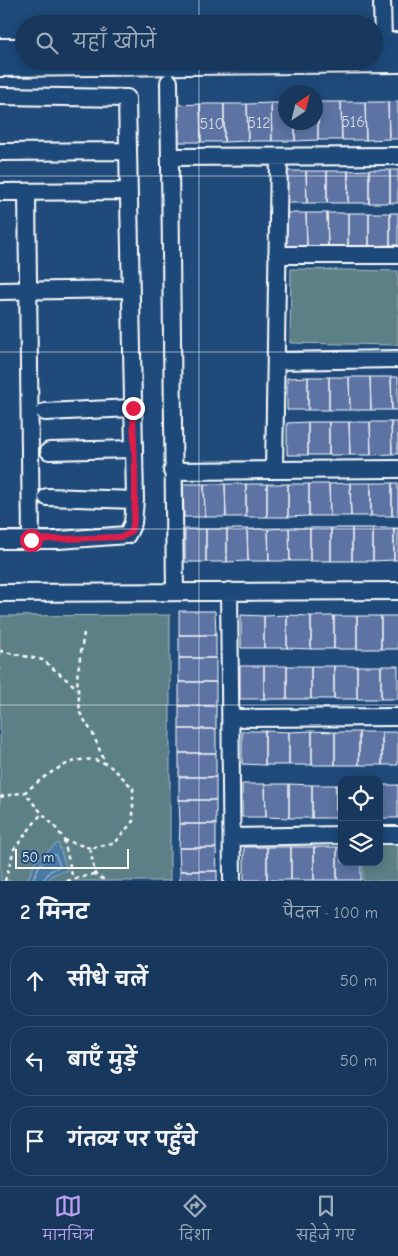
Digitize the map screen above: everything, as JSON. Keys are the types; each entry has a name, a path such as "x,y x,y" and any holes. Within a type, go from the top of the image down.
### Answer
{"main road":[{"path":"0,49 15,49"},
{"path":"383,62 398,62"},
{"path":"0,66 15,66"}],"street":[{"path":"382,0 385,43"},
{"path":"169,82 172,471 175,592"},
{"path":"0,96 127,98 135,500 133,522 127,535 0,540"},
{"path":"0,152 128,151"},
{"path":"170,157 398,156"},
{"path":"274,470 279,157"},
{"path":"0,192 129,191"},
{"path":"27,192 31,540"},
{"path":"277,255 398,255"},
{"path":"0,291 130,289"},
{"path":"276,361 398,359"},
{"path":"45,412 133,408"},
{"path":"49,451 134,449"},
{"path":"172,471 398,468"},
{"path":"47,497 135,500"},
{"path":"229,591 232,881"},
{"path":"0,593 398,591"},
{"path":"231,718 398,717"},
{"path":"232,837 338,835"},
{"path":"383,835 398,835"}],"path":[{"path":"64,840 90,848 115,843 133,821 133,788 105,763 93,734 80,713 77,677 84,633"},
{"path":"0,651 43,660 78,688"},
{"path":"0,797 25,792 56,768 87,759 105,763"},
{"path":"25,792 33,805 57,828 64,840 74,879"},
{"path":"5,881 14,849 42,813"},
{"path":"90,848 95,874"},
{"path":"67,881 95,874 106,881"}],"green space":[{"path":"291,269 398,271 398,345 290,343"},
{"path":"170,615 170,881 0,881 0,616"},
{"path":"383,839 398,839 398,881 363,881 363,866 383,866"}],"water":[{"path":"58,843 67,870 52,875 47,881 27,881 36,861"}],"building":[{"path":"398,101 398,139 389,139 388,102"},
{"path":"323,102 341,102 342,140 318,140 318,130 323,130"},
{"path":"341,102 365,102 366,140 342,140"},
{"path":"365,102 388,102 389,139 366,140"},
{"path":"271,103 272,141 248,141 247,104"},
{"path":"271,103 278,103 278,130 295,130 295,141 272,141"},
{"path":"200,104 201,142 177,142 177,105"},
{"path":"200,104 224,104 224,142 201,142"},
{"path":"224,104 247,104 248,141 224,142"},
{"path":"295,130 318,130 318,140 295,141"},
{"path":"369,170 390,170 390,203 369,203"},
{"path":"369,170 369,203 348,203 348,171"},
{"path":"390,170 398,170 398,203 390,203"},
{"path":"286,171 306,171 307,203 286,203"},
{"path":"306,171 327,171 327,203 307,203"},
{"path":"327,171 348,171 348,203 327,203"},
{"path":"285,213 306,213 307,246 286,246"},
{"path":"306,213 327,213 328,246 307,246"},
{"path":"327,213 348,213 348,246 328,246"},
{"path":"348,213 369,213 369,246 348,246"},
{"path":"369,213 390,213 390,245 369,246"},
{"path":"390,213 398,213 398,245 390,245"},
{"path":"308,377 329,377 329,410 308,410"},
{"path":"308,377 308,410 287,410 287,378"},
{"path":"329,377 349,377 350,410 329,410"},
{"path":"349,377 370,377 371,410 350,410"},
{"path":"370,377 391,377 392,410 371,410"},
{"path":"391,377 398,377 398,410 392,410"},
{"path":"308,422 308,455 287,455 287,423"},
{"path":"308,422 329,422 329,455 308,455"},
{"path":"329,422 349,422 350,455 329,455"},
{"path":"349,422 370,422 371,455 350,455"},
{"path":"370,422 391,422 392,454 371,455"},
{"path":"391,422 398,422 398,454 392,454"},
{"path":"350,483 371,483 371,516 351,516"},
{"path":"350,483 351,516 330,516 329,484"},
{"path":"371,483 392,483 392,516 371,516"},
{"path":"392,483 398,483 398,516 392,516"},
{"path":"183,484 204,484 205,517 184,517"},
{"path":"204,484 225,484 226,517 205,517"},
{"path":"225,484 246,484 246,517 226,517"},
{"path":"246,484 267,484 267,517 246,517"},
{"path":"267,484 288,484 288,517 267,517"},
{"path":"288,484 309,484 309,516 288,517"},
{"path":"309,484 329,484 330,516 309,516"},
{"path":"289,528 310,528 310,561 290,561"},
{"path":"289,528 290,561 269,561 268,529"},
{"path":"310,528 331,528 331,561 310,561"},
{"path":"331,528 352,528 352,561 331,561"},
{"path":"352,528 373,528 373,561 352,561"},
{"path":"373,528 394,528 394,560 373,561"},
{"path":"394,528 398,528 398,560 394,560"},
{"path":"185,529 206,529 206,562 185,562"},
{"path":"206,529 227,529 227,562 206,562"},
{"path":"227,529 247,529 248,561 227,562"},
{"path":"247,529 268,529 269,561 248,561"},
{"path":"179,611 215,611 216,635 179,635"},
{"path":"241,615 264,616 264,648 241,648"},
{"path":"287,615 287,648 264,648 264,616"},
{"path":"287,615 311,616 311,649 287,648"},
{"path":"311,616 334,616 334,649 311,649"},
{"path":"334,616 357,616 357,649 334,649"},
{"path":"357,616 381,616 381,649 357,649"},
{"path":"381,616 398,616 398,649 381,649"},
{"path":"179,635 216,635 216,658 179,658"},
{"path":"179,658 216,658 216,682 179,682"},
{"path":"240,666 264,666 264,699 240,699"},
{"path":"264,666 287,666 287,699 264,699"},
{"path":"287,666 311,666 311,699 287,699"},
{"path":"311,666 334,666 334,699 311,699"},
{"path":"334,666 357,666 357,699 334,699"},
{"path":"357,666 381,666 381,699 357,699"},
{"path":"381,666 398,666 398,699 381,699"},
{"path":"179,682 216,682 216,706 179,706"},
{"path":"179,706 216,706 216,729 179,729"},
{"path":"179,729 216,729 216,753 179,753"},
{"path":"242,731 265,731 265,765 242,764"},
{"path":"265,731 289,732 289,765 265,765"},
{"path":"312,731 335,732 335,765 312,765"},
{"path":"312,731 312,765 289,765 289,732"},
{"path":"335,732 359,732 359,765 335,765"},
{"path":"359,732 382,732 382,765 359,765"},
{"path":"382,732 398,732 398,765 382,765"},
{"path":"179,753 216,753 216,777 179,777"},
{"path":"179,777 216,777 216,800 179,800"},
{"path":"242,784 265,784 266,817 242,817"},
{"path":"265,784 289,784 289,818 266,817"},
{"path":"289,784 312,785 312,818 289,818"},
{"path":"312,785 336,785 336,818 312,818"},
{"path":"336,785 338,785 338,818 336,818"},
{"path":"383,785 398,785 398,818 383,818"},
{"path":"179,800 216,800 216,824 180,824"},
{"path":"180,824 216,824 216,848 179,848"},
{"path":"244,847 267,847 267,880 244,880"},
{"path":"267,847 291,847 291,880 267,880"},
{"path":"291,847 314,847 314,880 291,880"},
{"path":"314,847 337,847 337,880 314,880"},
{"path":"338,847 338,866 361,866 361,880 337,880"},
{"path":"179,848 216,848 217,871 180,871"},
{"path":"180,871 217,871 217,881 180,881"}],"route":[{"path":"31,540 121,537 127,535 131,530 135,500 133,408"}]}
